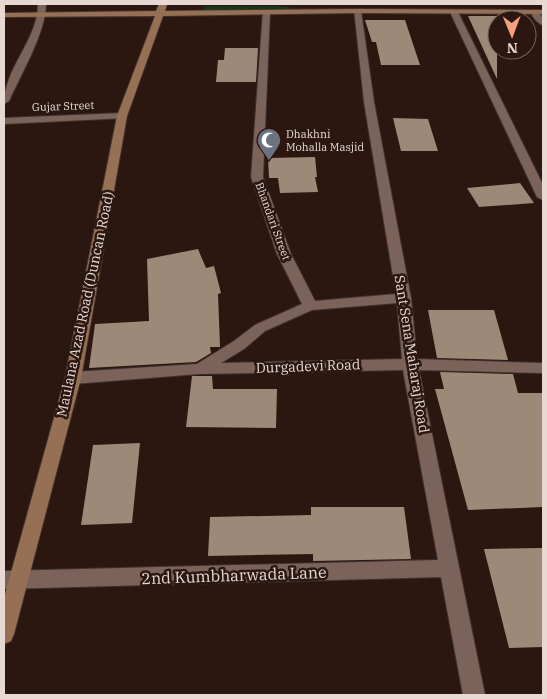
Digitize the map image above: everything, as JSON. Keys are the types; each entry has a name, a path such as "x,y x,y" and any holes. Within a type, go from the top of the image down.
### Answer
{"main road":[{"path":"162,8 246,4"},
{"path":"280,4 350,7 543,6"},
{"path":"4,6 42,8 162,8 266,12 350,7"},
{"path":"450,7 500,10"},
{"path":"4,15 42,8"},
{"name":"Maulana Azad Road (Duncan Road)","path":"4,634 11,581 73,378 122,116 162,8"}],"street":[{"name":"Sant Sena Maharaj Road","path":"350,7 404,298 410,364 474,695"},
{"path":"450,7 543,197"},
{"path":"4,101 37,30 42,8"},
{"name":"Bhandari Street","path":"266,12 257,177 284,254 310,306"},
{"name":"Gujar Street","path":"4,121 122,116"},
{"path":"199,369 239,345 260,328 310,306 404,298"},
{"name":"Durgadevi Road","path":"73,378 199,369 410,364 543,368"},
{"name":"2nd Kumbharwada Lane","path":"11,581 450,568"}],"green space":[{"path":"205,6 274,6 298,8 204,10"}],"building":[{"path":"468,16 487,16 487,57"},
{"path":"365,20 405,20 420,65 381,65 376,42 372,42"},
{"path":"225,48 258,48 256,82 216,82 218,60 224,60"},
{"path":"488,60 497,60 497,79"},
{"path":"393,118 428,119 438,151 401,151"},
{"path":"315,157 317,177 315,177 318,192 280,193 278,178 269,178 268,158"},
{"path":"520,183 534,203 479,207 467,188"},
{"path":"198,249 206,268 214,266 221,293 218,294 220,347 210,347 211,353 196,362 89,368 95,324 149,321 147,259"},
{"path":"428,310 494,310 508,360 437,358"},
{"path":"440,372 513,374 518,393 543,393 543,507 468,510 435,389 444,389"},
{"path":"192,376 212,376 213,389 277,389 276,428 186,427"},
{"path":"140,443 132,523 81,525 93,445"},
{"path":"311,507 404,507 411,559 313,561 313,554 208,556 210,517 311,515"},
{"path":"543,548 543,647 509,648 484,549"}],"place":[{"name":"Dhakhni Mohalla Masjid","path":"269,161"}]}
